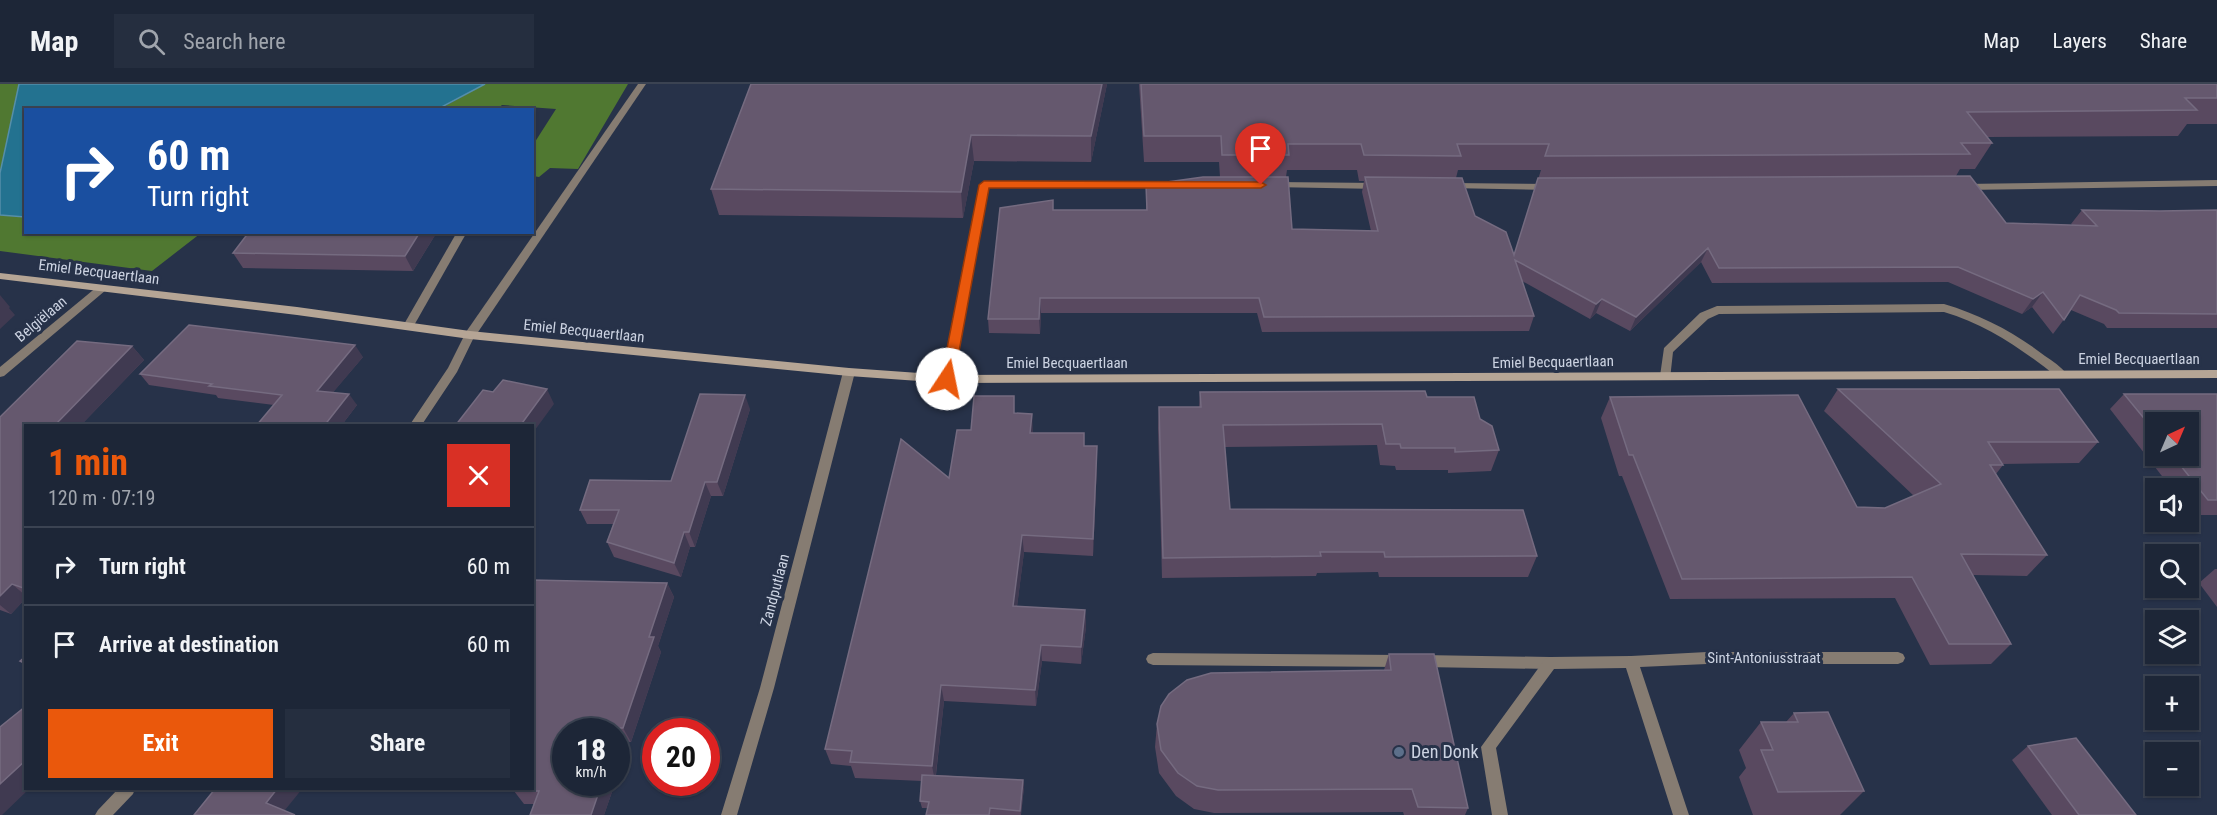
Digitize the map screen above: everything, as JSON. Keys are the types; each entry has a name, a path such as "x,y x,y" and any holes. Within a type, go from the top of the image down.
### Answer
{"street":[{"path":"416,424 453,369 470,335 642,84"},
{"path":"1956,187 2217,183"},
{"path":"947,379 984,185 1176,185"},
{"path":"1259,185 1390,186"},
{"path":"1437,186 1568,187"},
{"path":"408,326 461,234"},
{"name":"Emiel Becquaertlaan","path":"0,276 470,335 849,372 947,379 2217,374"},
{"name":"Belgiëlaan","path":"0,373 102,288"},
{"name":"Emiel Becquaertlaan","path":"1666,376 1668,351 1704,316 1717,310 1944,308 1968,315 2026,346 2061,374"},
{"name":"Zandputlaan","path":"729,815 767,688 849,372"},
{"name":"Sint-Antoniusstraat","path":"1153,659 1631,663 1707,658 1898,658"},
{"path":"1500,815 1488,747 1550,663"},
{"path":"1631,663 1681,815"},
{"path":"103,815 127,790"}],"green space":[{"path":"0,84 19,84 0,173"},
{"path":"485,84 628,84 578,169 550,168 539,177 534,176 534,143 556,109 502,105 498,108 442,108"},
{"path":"0,215 24,217 24,234 200,234 152,271 0,251"}],"water":[{"path":"19,84 485,84 440,108 24,108 24,217 0,215 0,173"}],"building":[{"path":"751,84 1102,84 1091,136 971,135 961,192 711,189"},
{"path":"1141,84 2217,84 2217,98 2185,98 2197,110 1967,112 1992,143 1961,143 1970,154 1545,156 1549,144 1457,144 1461,156 1364,155 1361,144 1288,144 1289,155 1222,155 1221,136 1144,136"},
{"path":"1970,176 2006,223 2097,226 2082,210 2217,210 2217,314 2119,313 2080,295 2064,320 2043,292 2033,299 1958,267 1719,268 1708,248 1636,317 1602,299 1596,304 1515,260 1534,316 1264,317 1259,298 1040,298 1039,319 988,319 1000,208 1053,200 1053,210 1147,210 1146,185 1203,177 1288,177 1292,229 1378,231 1365,177 1462,178 1475,216 1506,232 1514,255 1538,178"},
{"path":"247,234 419,234 405,256 233,253"},
{"path":"189,325 355,345 317,391 349,394 326,424 258,424 282,395 140,374"},
{"path":"77,341 132,346 56,424 24,424 24,588 12,584 0,596 0,417"},
{"path":"503,380 547,389 521,424 457,424 483,390 493,392"},
{"path":"1838,389 2059,389 2098,442 1988,442 2003,465 1990,465 2047,555 1961,554 2011,644 1949,644 1912,577 1682,579 1633,455 1629,455 1610,397 1798,395 1857,507 1885,508 1941,484"},
{"path":"1425,391 1427,397 1474,397 1480,419 1492,426 1499,450 1455,452 1455,448 1401,448 1400,444 1386,444 1382,424 1223,425 1230,509 1523,510 1537,556 1385,557 1384,552 1320,552 1321,556 1163,558 1159,407 1201,407 1200,392"},
{"path":"700,394 745,395 717,482 705,482 689,532 684,532 674,563 607,542 619,510 580,510 590,480 671,481"},
{"path":"2124,394 2217,394 2217,500 2208,500 2199,489 2199,478 2190,478 2181,466 2199,466 2199,412 2145,412 2145,420"},
{"path":"974,396 1014,396 1014,413 1032,414 1030,433 1084,433 1084,446 1097,446 1093,539 1022,535 1013,606 1085,610 1081,647 1041,645 1035,690 941,685 932,766 850,762 852,751 825,749 901,439 949,478 957,430 971,430"},
{"path":"534,580 667,583 649,637 654,637 626,718 552,718 552,796 598,796 591,815 530,815 539,791 514,791 534,790"},
{"path":"1389,654 1434,654 1468,808 1418,807 1412,789 1218,790 1197,786 1178,773 1161,750 1157,724 1161,706 1169,694 1187,680 1211,673 1391,670"},
{"path":"24,708 24,762 0,784 0,727"},
{"path":"1828,712 1864,791 1778,792 1761,750 1773,750 1761,722 1798,722 1794,713"},
{"path":"2076,738 2136,815 2079,815 2028,746"},
{"path":"922,775 1023,780 1020,811 990,808 989,815 926,815 929,802 920,801"},
{"path":"214,790 276,790 266,803 295,815 194,815"}],"place":[{"name":"Den Donk","path":"1399,752"}],"route":[{"path":"947,379 984,185 1261,185"}]}
